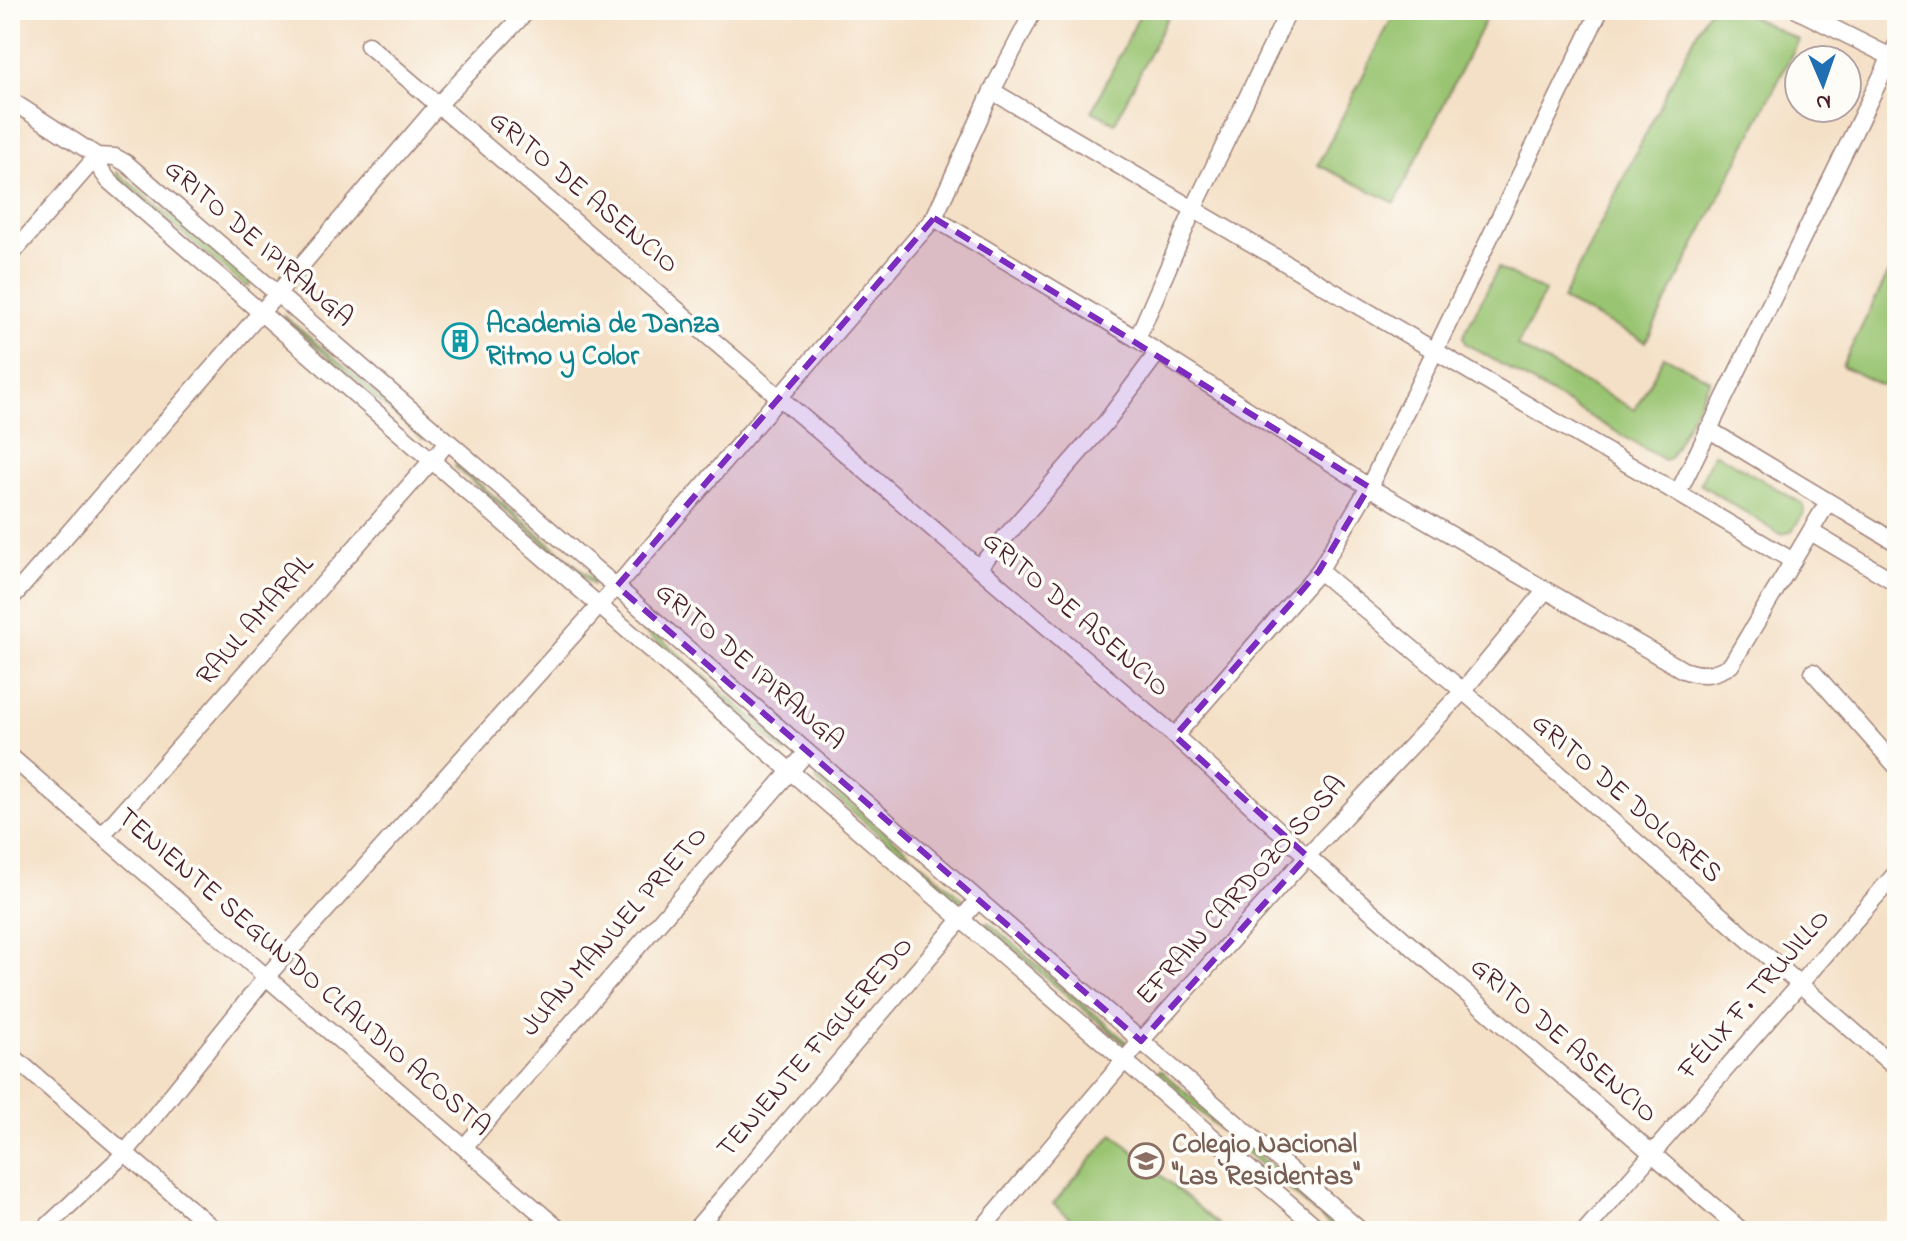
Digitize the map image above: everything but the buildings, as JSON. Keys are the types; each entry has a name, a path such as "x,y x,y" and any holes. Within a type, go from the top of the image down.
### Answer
{"street":[{"path":"42,1231 125,1153 267,976 617,586 934,218 992,91 1034,10"},
{"path":"1137,339 1194,208 1289,10"},
{"path":"1175,736 1319,571 1369,487 1600,10"},
{"path":"1678,493 1895,54 1797,10"},
{"path":"10,600 439,104 525,13"},
{"name":"GRITO DE ASENCIO","path":"368,45 1175,736 1307,856 1742,1231"},
{"path":"992,91 1793,561"},
{"name":"GRITO DE IPIRANGA","path":"10,100 97,156 115,157 126,163 1361,1231"},
{"path":"10,256 97,156"},
{"name":"GRITO DE IPIRANGA","path":"97,156 101,170 109,181 1321,1231"},
{"path":"934,218 1137,339 1369,487 1683,670 1699,676 1713,675 1731,665 1828,502"},
{"path":"978,568 1106,422 1158,352"},
{"path":"1708,429 1897,543"},
{"name":"RAUL AMARAL","path":"103,834 448,442"},
{"path":"1811,532 1897,583"},
{"name":"GRITO DE DOLORES","path":"1319,571 1463,691 1897,1069"},
{"name":"EFRAIN CARDOZO SOSA","path":"980,1231 1124,1060 1307,856 1463,691 1546,590"},
{"path":"1813,672 1897,767"},
{"name":"JUAN MANUEL PRIETO","path":"465,1146 807,752"},
{"name":"TENIENTE SEGUNDO CLAUDIO ACOSTA","path":"10,756 561,1231"},
{"name":"FÉLIX F. TRUJILLO","path":"1585,1231 1897,872"},
{"name":"TENIENTE FIGUEREDO","path":"694,1231 978,900"},
{"path":"10,1054 216,1231"}],"highlighted area":[{"path":"934,218 1369,487 1319,571 1175,736 1307,856 1141,1041 617,586"}],"green space":[{"path":"1142,10 1171,10 1115,123 1092,111"},
{"path":"1396,10 1490,10 1395,203 1318,165"},
{"path":"1708,10 1738,10 1799,40 1797,44 1783,44 1783,72 1646,342 1562,300"},
{"path":"117,172 250,282 250,286 246,287 116,177"},
{"path":"1897,256 1897,393 1842,366"},
{"path":"1498,268 1545,292 1517,346 1635,410 1664,356 1710,380 1670,458 1664,460 1465,343 1463,336"},
{"path":"283,315 426,435 426,438 422,439"},
{"path":"1716,453 1803,504 1804,513 1791,532 1780,534 1700,484"},
{"path":"456,464 593,580 593,585 455,467"},
{"path":"628,613 789,752 785,753 627,617"},
{"path":"821,777 965,904 961,905 817,781"},
{"path":"986,923 1127,1042 1127,1046 986,927"},
{"path":"1158,1071 1346,1231 1337,1231 1157,1075"},
{"path":"1113,1134 1220,1226 1216,1231 1085,1231 1053,1204"}],"place":[{"name":"Academia de Danza Ritmo y Color","path":"460,341"},
{"name":"Colegio Nacional \"Las Residentas\"","path":"1146,1161"}]}
